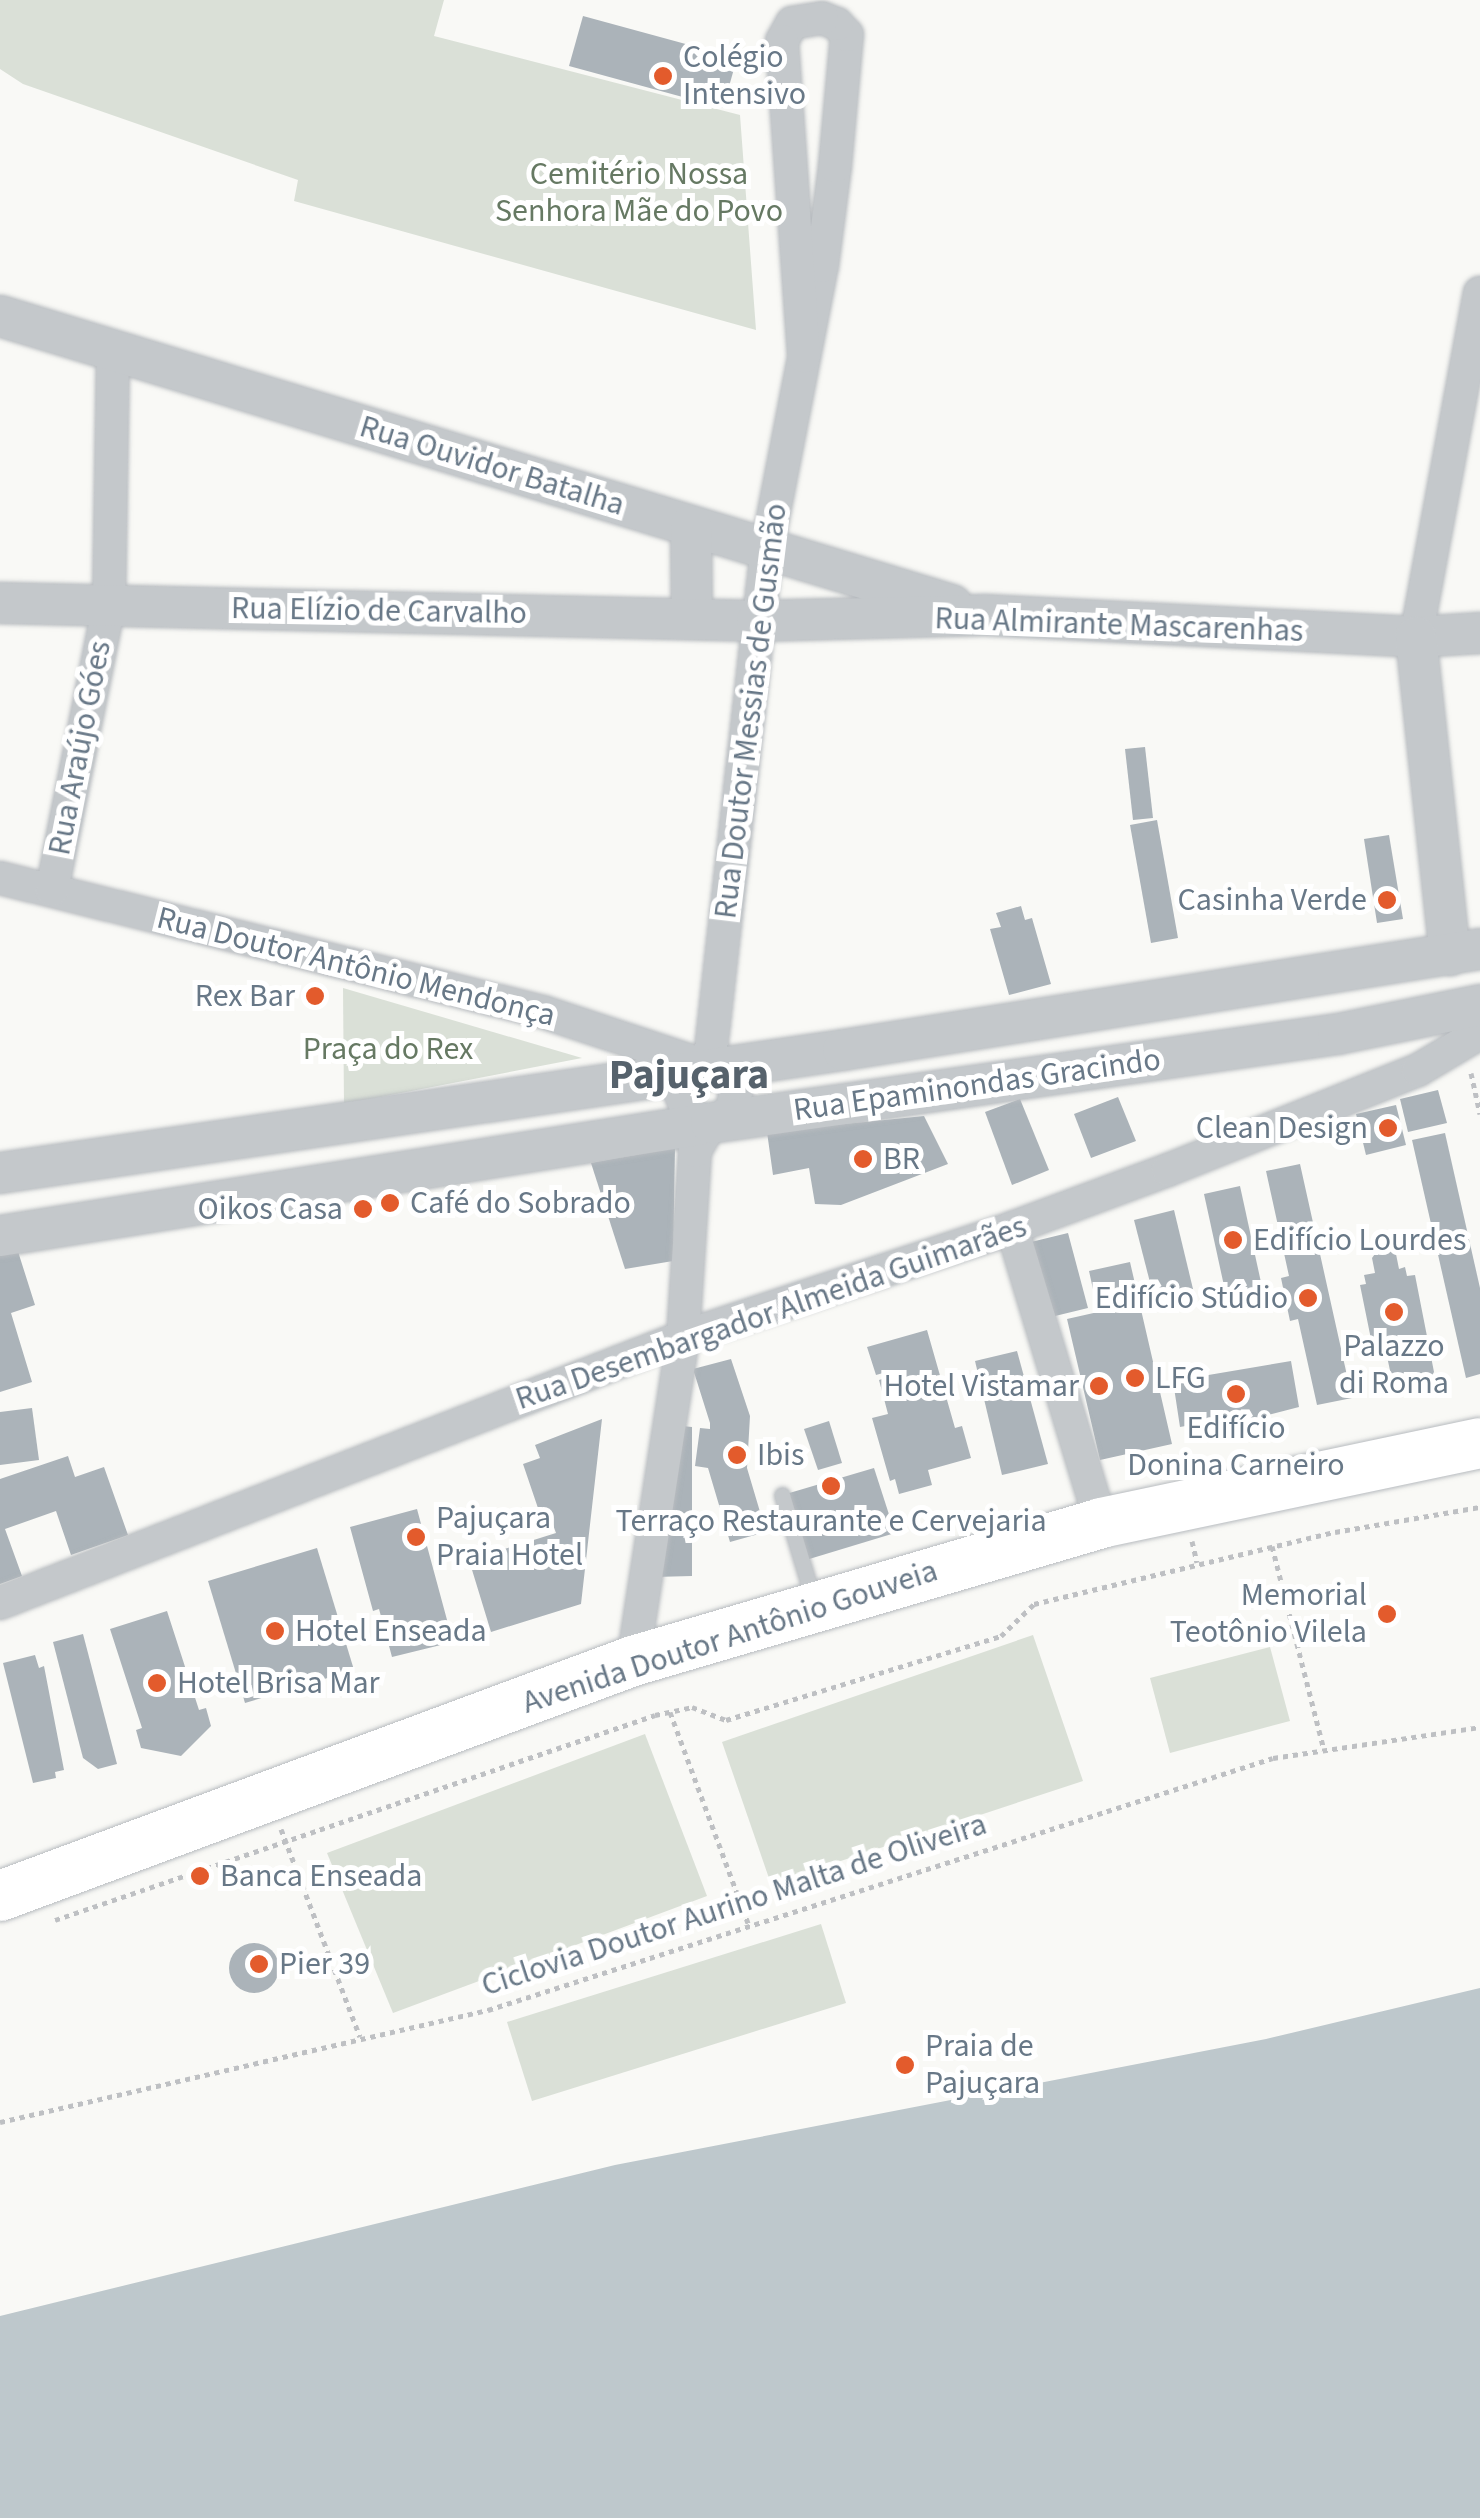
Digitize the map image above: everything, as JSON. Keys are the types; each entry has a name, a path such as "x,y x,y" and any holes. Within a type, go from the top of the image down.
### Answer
{"main road":[{"name":"Avenida Doutor Antônio Gouveia","path":"0,1896 277,1819 633,1661 1100,1523 1480,1443"}],"street":[{"name":"Rua Doutor Messias de Gusmão","path":"709,1068 768,548 804,356 831,198 847,35 837,24 822,18 792,22 782,41 804,356"},
{"path":"792,192 831,198"},
{"path":"1465,952 1416,637 1480,293"},
{"name":"Rua Ouvidor Batalha","path":"0,316 985,615"},
{"path":"109,605 113,352"},
{"path":"691,526 692,617"},
{"name":"Rua Elízio de Carvalho","path":"0,603 692,617 758,622"},
{"name":"Rua Araújo Góes","path":"52,890 109,605"},
{"name":"Rua Almirante Mascarenhas","path":"758,622 985,615 1416,637 1480,632"},
{"name":"Rua Doutor Antônio Mendonça","path":"0,878 543,1012 709,1068"},
{"name":"Rua Epaminondas Gracindo","path":"0,1172 1465,952"},
{"name":"Rua Epaminondas Gracindo","path":"0,1236 711,1123 1338,1034 1480,1005"},
{"name":"Rua Desembargador Almeida Guimarães","path":"0,1603 683,1337 1012,1228 1360,1096 1472,1039"},
{"path":"633,1661 683,1337 696,1151 711,1123 689,1114 681,1095 688,1078 709,1068"},
{"path":"1012,1228 1100,1523"}],"lane":[{"path":"782,1494 815,1606"}],"path":[{"path":"1472,1039 1480,1114"},
{"path":"48,1923 277,1819 692,1707 726,1720 1001,1636 1034,1604 1272,1546 1480,1508"},
{"path":"1272,1546 1324,1750"},
{"path":"670,1712 748,1923"},
{"name":"Ciclovia Doutor Aurino Malta de Oliveira","path":"0,2122 488,2010 748,1923 1273,1758 1480,1727"},
{"path":"277,1819 360,2037"}],"green space":[{"name":"Cemitério Nossa Senhora Mãe do Povo","path":"0,0 444,0 434,36 740,115 756,330 294,201 298,180 23,84 0,69"},
{"name":"Praça do Rex","path":"343,988 582,1058 344,1104"},
{"path":"1033,1635 1083,1781 771,1884 722,1742"},
{"path":"1270,1647 1290,1721 1170,1753 1150,1678"},
{"path":"645,1734 707,1896 393,2013 327,1853"},
{"path":"821,1924 846,2003 532,2101 507,2022"}],"shaded area":[{"path":"1480,1988 1480,2518 0,2518 0,2316 615,2165 1266,2039"}],"building":[{"path":"583,16 737,58 723,108 569,66"},
{"path":"1145,747 1153,818 1133,820 1125,749"},
{"path":"1157,820 1178,938 1151,943 1130,825"},
{"path":"1389,835 1403,919 1377,923 1364,839"},
{"path":"1021,906 1025,920 1032,918 1051,984 1009,995 990,929 1001,927 996,913"},
{"path":"1438,1090 1447,1123 1408,1132 1400,1099"},
{"path":"1118,1097 1136,1141 1091,1158 1074,1114"},
{"path":"1020,1099 1049,1170 1012,1185 985,1112"},
{"name":"Clean Design","path":"1396,1105 1406,1145 1366,1155 1356,1114"},
{"path":"924,1116 948,1164 841,1205 815,1204 809,1168 773,1175 767,1132"},
{"path":"1445,1133 1480,1288 1480,1374 1466,1378 1412,1140"},
{"path":"675,1148 673,1261 625,1269 591,1163"},
{"name":"Edifício Stúdio","path":"1300,1164 1352,1398 1317,1405 1298,1319 1290,1321 1281,1278 1289,1276 1266,1171"},
{"name":"Edifício Lourdes","path":"1240,1186 1262,1287 1226,1295 1204,1194"},
{"path":"1174,1210 1193,1289 1154,1298 1134,1220"},
{"path":"1068,1233 1088,1308 1051,1317 1031,1242"},
{"path":"15,1242 35,1305 11,1313 32,1382 0,1392 0,1246"},
{"name":"Palazzo di Roma","path":"1383,1243 1396,1254 1399,1269 1405,1267 1407,1276 1415,1275 1434,1372 1430,1379 1406,1386 1392,1380 1385,1347 1373,1349 1360,1285 1366,1284 1364,1275 1375,1273 1372,1258"},
{"name":"LFG","path":"1130,1262 1172,1444 1100,1460 1067,1319 1098,1312 1089,1271"},
{"path":"927,1330 955,1428 962,1426 971,1458 928,1470 932,1485 899,1494 895,1479 890,1481 872,1418 888,1414 879,1380 892,1376 890,1371 876,1375 867,1347"},
{"path":"1017,1351 1048,1464 1002,1475 975,1361"},
{"path":"731,1359 750,1416 747,1468 766,1532 730,1542 708,1468 695,1466 700,1428 710,1429 710,1423 693,1369"},
{"name":"Edifício Donina Carneiro","path":"1291,1361 1299,1407 1226,1426 1224,1419 1180,1427 1173,1381"},
{"path":"32,1408 39,1460 0,1465 0,1412"},
{"path":"602,1419 581,1604 491,1632 469,1560 556,1533 548,1511 540,1514 523,1464 540,1458 535,1445"},
{"path":"829,1421 842,1463 818,1470 804,1429"},
{"path":"672,1425 692,1427 692,1576 654,1577"},
{"path":"68,1456 75,1477 104,1467 128,1535 71,1555 56,1511 5,1529 22,1576 0,1584 0,1479"},
{"path":"874,1468 895,1533 806,1560 786,1494"},
{"path":"417,1509 453,1642 392,1657 379,1609 373,1611 350,1527"},
{"path":"317,1548 354,1670 245,1703 208,1581"},
{"path":"167,1611 199,1710 206,1708 211,1726 181,1756 141,1748 136,1730 142,1728 110,1629"},
{"path":"83,1634 117,1764 98,1769 83,1758 53,1642"},
{"path":"35,1655 39,1668 44,1666 64,1770 55,1772 56,1778 33,1783 3,1663"},
{"path":"254,1943 272,1950 279,1968 272,1986 254,1993 236,1986 229,1968 236,1950"}],"place":[{"name":"Colégio Intensivo","path":"663,76"},
{"name":"Casinha Verde","path":"1387,900"},
{"name":"Rex Bar","path":"315,996"},
{"name":"Clean Design","path":"1388,1128"},
{"name":"BR","path":"863,1159"},
{"name":"Café do Sobrado","path":"390,1203"},
{"name":"Oikos Casa","path":"363,1209"},
{"name":"Edifício Lourdes","path":"1233,1240"},
{"name":"Edifício Stúdio","path":"1308,1298"},
{"name":"Palazzo di Roma","path":"1394,1312"},
{"name":"LFG","path":"1135,1378"},
{"name":"Hotel Vistamar","path":"1099,1386"},
{"name":"Edifício Donina Carneiro","path":"1236,1394"},
{"name":"Ibis","path":"737,1455"},
{"name":"Terraço Restaurante e Cervejaria","path":"831,1486"},
{"name":"Pajuçara Praia Hotel","path":"416,1537"},
{"name":"Memorial Teotônio Vilela","path":"1387,1614"},
{"name":"Hotel Enseada","path":"275,1631"},
{"name":"Hotel Brisa Mar","path":"157,1683"},
{"name":"Banca Enseada","path":"200,1876"},
{"name":"Pier 39","path":"259,1964"},
{"name":"Praia de Pajuçara","path":"905,2065"}],"district":[{"name":"Pajuçara","path":"689,1075"}]}
